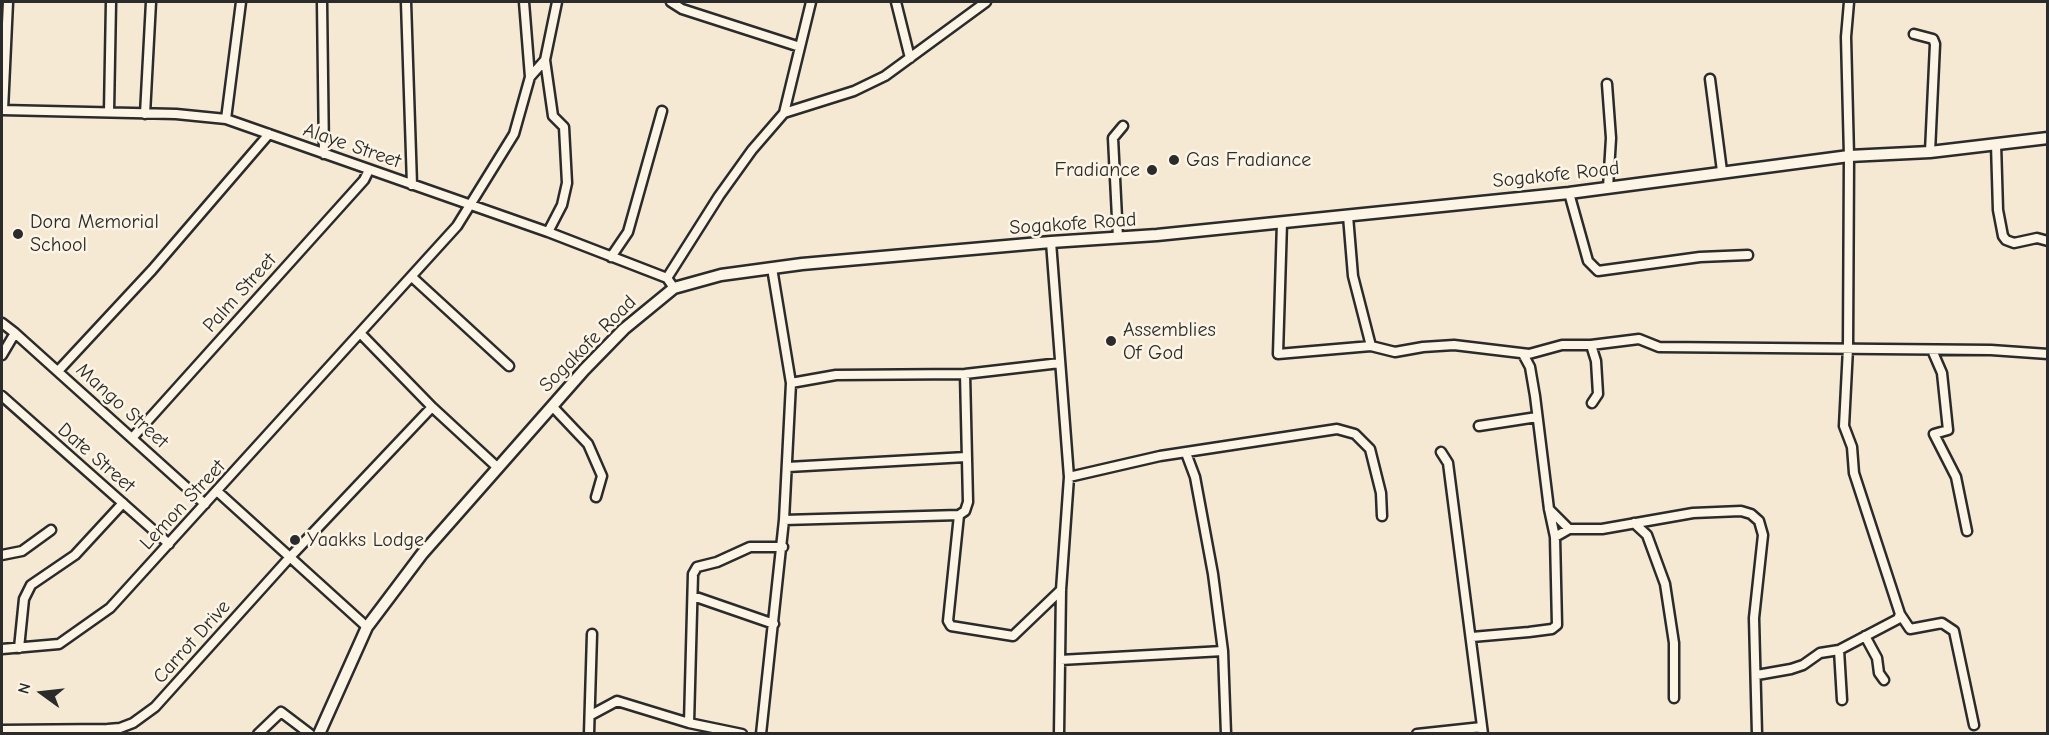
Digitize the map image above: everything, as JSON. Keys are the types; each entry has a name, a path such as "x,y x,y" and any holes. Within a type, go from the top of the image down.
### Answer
{"main road":[{"name":"Sogakofe Road","path":"319,734 367,627 422,554 552,406 624,330 674,288 721,275 772,268 1348,216 1569,193 1722,171 1789,166 1849,156 1930,152 2048,138"}],"street":[{"path":"2,110 8,2"},
{"path":"109,112 111,2"},
{"path":"145,114 151,2"},
{"path":"226,118 241,2"},
{"path":"321,2 324,154"},
{"path":"406,2 412,185"},
{"path":"524,2 530,77"},
{"path":"548,232 562,205 567,183 564,127 553,116 544,60 557,2"},
{"path":"671,2 682,9 800,47"},
{"path":"674,288 667,278 719,195 752,150 784,113 811,2"},
{"path":"896,2 910,58"},
{"path":"784,113 854,91 885,76 986,2"},
{"path":"1849,2 1846,37 1849,156 1848,348 1844,426 1852,447 1854,473 1900,614 1910,629 1942,623 1954,631 1974,725"},
{"path":"1914,34 1933,39 1935,44 1930,152"},
{"path":"530,77 544,60"},
{"name":"Lemon Street","path":"2,649 59,644 71,637 110,608 218,492 412,277 471,206 514,134 530,77"},
{"path":"1710,79 1722,171"},
{"path":"1607,84 1611,138 1608,188"},
{"name":"Alaye Street","path":"2,110 109,112 226,118 548,232 667,278"},
{"path":"611,257 628,232 662,111"},
{"path":"1118,238 1113,138 1124,126"},
{"path":"59,370 152,270 269,134"},
{"path":"1996,144 1998,210 2002,236 2014,243 2037,237 2048,241"},
{"name":"Palm Street","path":"133,437 364,180 369,170"},
{"path":"1569,193 1588,261 1598,270 1701,257 1748,255"},
{"path":"1348,216 1353,276 1371,346"},
{"path":"1282,222 1278,354 1371,346 1395,352 1454,345 1523,354 1562,345 1591,345 1639,339 1659,348 1991,350 2048,354"},
{"path":"1051,242 1069,477 1061,590 1059,734"},
{"path":"761,734 783,547 790,383 772,268"},
{"path":"412,277 509,366"},
{"name":"Mango Street","path":"2,323 59,370 205,504"},
{"path":"2,355 15,333"},
{"path":"361,334 432,407 498,467"},
{"path":"1591,345 1596,361 1598,394 1592,404"},
{"path":"1932,350 1942,373 1948,430 1934,434 1956,477 1967,531"},
{"path":"1472,637 1529,632 1557,625 1555,537 1549,509 1530,367 1523,354"},
{"path":"790,383 836,375 965,374 1060,363"},
{"path":"784,520 959,515 966,511 968,502 965,374"},
{"name":"Date Street","path":"2,396 170,544"},
{"path":"552,406 588,444 602,476 596,497"},
{"name":"Carrot Drive","path":"2,730 108,731 133,723 155,707 291,556 432,407"},
{"path":"1479,426 1537,417"},
{"path":"1069,477 1160,456 1280,436 1343,430 1355,434 1370,449 1382,493 1382,516"},
{"path":"1417,734 1482,730 1472,637 1448,463 1441,452"},
{"path":"1186,453 1195,477 1223,651 1226,734"},
{"path":"788,467 966,457"},
{"path":"218,492 367,627"},
{"path":"19,648 24,600 30,585 75,555 123,503"},
{"path":"1549,509 1569,529"},
{"path":"1555,537 1569,529 1602,529 1693,513 1741,511 1751,514 1759,522 1763,535 1754,618 1757,734"},
{"path":"959,515 948,621 951,626 1013,636 1061,590"},
{"path":"1634,523 1647,535 1665,584 1674,643 1674,698"},
{"path":"2,555 22,551 51,530"},
{"path":"689,723 693,574 697,567 717,562 750,547 783,547"},
{"path":"693,596 774,624"},
{"path":"1757,675 1791,669 1803,665 1820,653 1839,650 1898,619 1900,614"},
{"path":"589,734 592,634"},
{"path":"1865,636 1877,658 1879,673 1884,680"},
{"path":"1839,650 1842,700"},
{"path":"1060,660 1223,651"},
{"path":"591,716 617,701 689,723 742,734"},
{"path":"258,734 281,712 310,734"}],"place":[{"name":"Gas Fradiance","path":"1174,160"},
{"name":"Fradiance","path":"1152,170"},
{"name":"Dora Memorial School","path":"18,234"},
{"name":"Assemblies Of God","path":"1111,341"},
{"name":"Yaakks Lodge","path":"295,540"}]}
